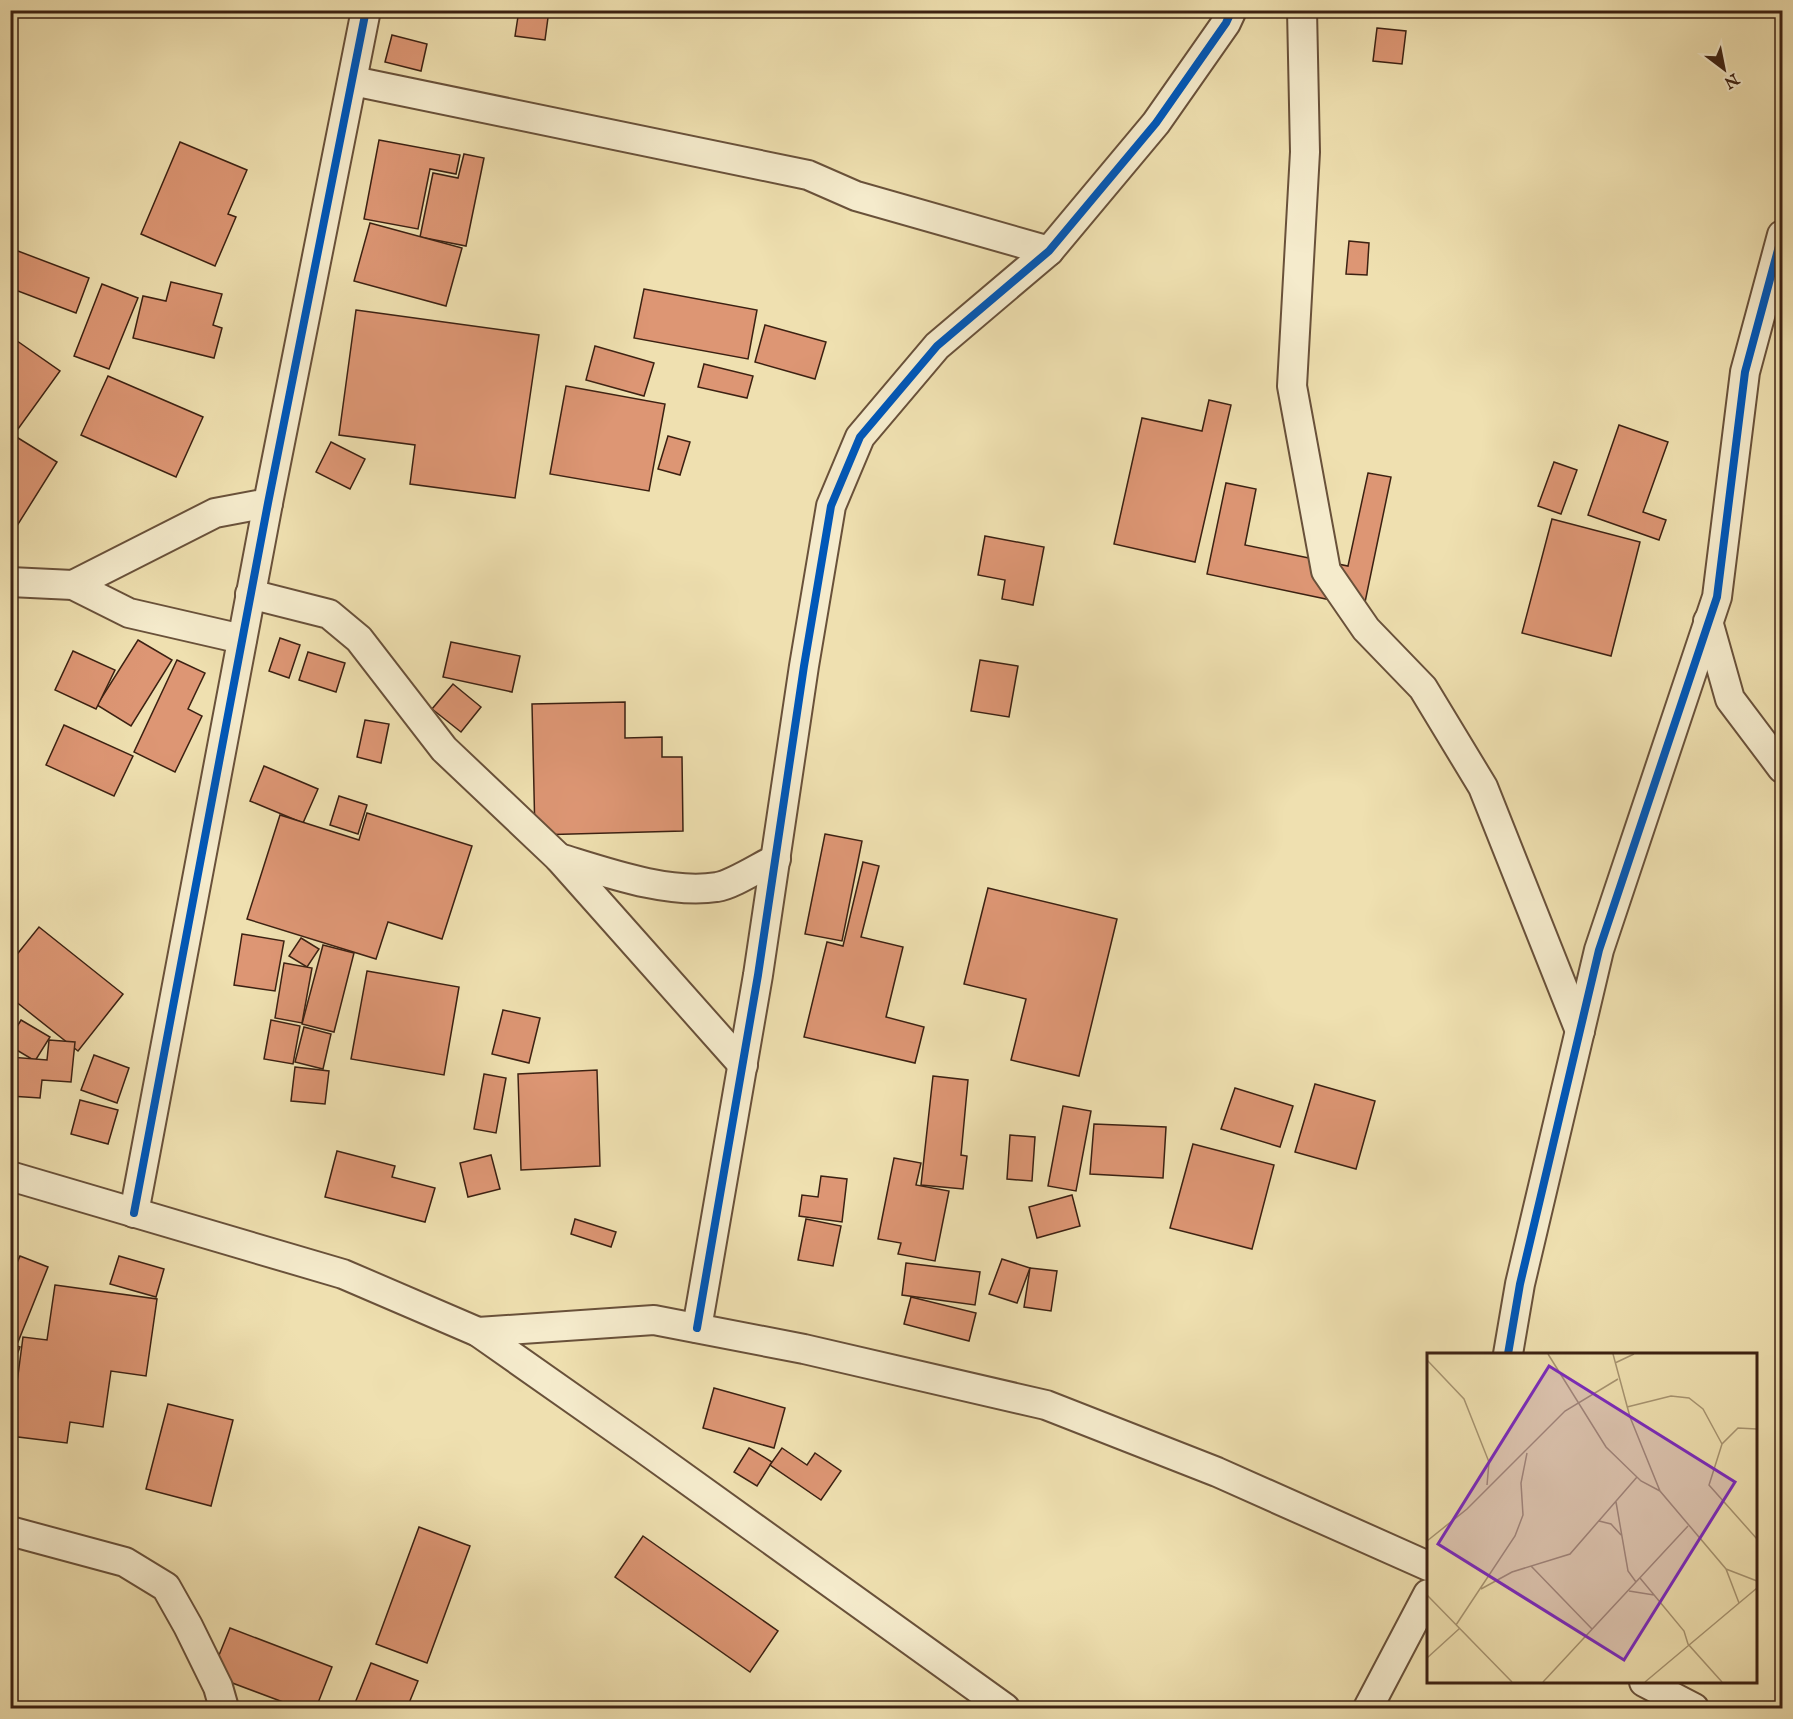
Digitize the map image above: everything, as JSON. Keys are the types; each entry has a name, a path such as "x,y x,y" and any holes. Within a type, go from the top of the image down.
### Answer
{"street":[{"path":"134,1213 250,594 366,10"},
{"path":"697,1328 743,1065 831,506 860,437 937,346 1050,252 1156,123 1226,23 1232,10"},
{"path":"1302,10 1305,152 1292,386 1326,571 1366,629 1422,688 1483,787 1580,1031"},
{"path":"353,81 808,175 856,196 1050,252"},
{"path":"1508,1353 1520,1284 1599,950 1717,597 1745,372 1782,235"},
{"path":"73,585 215,513 268,503"},
{"path":"10,582 73,585 129,613 242,639"},
{"path":"250,594 329,614 360,639 444,749 559,858 743,1065"},
{"path":"1708,621 1730,699 1782,768"},
{"path":"559,858 615,875 679,888 719,887 776,859"},
{"path":"10,1176 343,1274 478,1332 1005,1708"},
{"path":"478,1332 654,1320 804,1349 1046,1406 1217,1472 1427,1566"},
{"path":"10,1531 125,1563 166,1587 218,1687 224,1708"},
{"path":"1368,1708 1427,1596"},
{"path":"1646,1683 1694,1708"}],"building":[{"path":"519,10 549,10 545,40 515,36"},
{"path":"1377,28 1406,31 1402,64 1373,61"},
{"path":"392,35 427,44 421,71 385,62"},
{"path":"379,140 460,155 456,174 430,169 418,229 364,219"},
{"path":"180,142 247,170 228,214 236,217 215,266 141,234"},
{"path":"464,154 484,158 466,246 420,237 433,173 458,178"},
{"path":"370,223 462,248 446,306 354,281"},
{"path":"1349,241 1369,243 1367,275 1346,274"},
{"path":"10,248 89,278 76,313 10,288"},
{"path":"171,282 222,294 213,325 222,328 214,358 133,338 143,296 166,301"},
{"path":"102,284 138,298 109,369 74,356"},
{"path":"644,289 757,310 748,359 634,338"},
{"path":"356,310 539,335 515,498 410,484 415,445 339,435"},
{"path":"765,325 826,342 815,379 755,362"},
{"path":"10,336 60,371 18,429 10,424"},
{"path":"595,346 654,363 644,396 586,380"},
{"path":"704,364 753,376 747,398 698,387"},
{"path":"108,376 203,417 176,477 81,435"},
{"path":"566,386 665,404 649,491 550,474"},
{"path":"1209,400 1231,405 1195,562 1114,544 1142,418 1202,431"},
{"path":"1619,425 1668,442 1643,512 1666,520 1659,540 1588,515"},
{"path":"10,433 57,462 10,537"},
{"path":"668,436 690,442 680,475 658,469"},
{"path":"331,442 365,459 350,489 316,472"},
{"path":"1554,462 1577,470 1561,514 1538,506"},
{"path":"1368,473 1391,477 1364,607 1207,574 1226,483 1256,489 1245,545 1348,566"},
{"path":"1552,519 1640,542 1611,656 1522,633"},
{"path":"985,536 1044,547 1033,605 1002,599 1005,580 978,575"},
{"path":"280,638 300,645 289,678 269,671"},
{"path":"138,640 172,660 131,726 97,705"},
{"path":"451,642 520,656 512,692 443,677"},
{"path":"73,651 115,670 96,709 55,690"},
{"path":"308,652 345,663 336,692 299,680"},
{"path":"177,660 205,673 188,709 202,716 175,772 134,752"},
{"path":"980,660 1018,666 1009,717 971,711"},
{"path":"453,684 481,707 461,732 432,709"},
{"path":"625,702 625,738 662,737 662,757 682,757 683,831 535,835 532,704"},
{"path":"365,720 389,724 381,763 357,757"},
{"path":"64,725 133,756 114,796 46,765"},
{"path":"264,766 318,789 303,823 250,801"},
{"path":"339,796 367,805 358,834 330,825"},
{"path":"367,813 472,846 442,939 388,922 376,959 247,919 280,815 359,840"},
{"path":"825,834 862,841 842,941 805,934"},
{"path":"863,862 879,866 861,937 903,947 886,1017 924,1027 915,1063 804,1037 827,942 843,946"},
{"path":"988,888 1117,919 1079,1076 1011,1060 1026,999 964,984"},
{"path":"39,927 123,994 78,1051 10,997 10,963"},
{"path":"242,934 284,941 275,991 234,985"},
{"path":"301,938 319,949 307,967 289,956"},
{"path":"323,945 354,953 334,1032 302,1024"},
{"path":"284,963 312,968 302,1023 275,1018"},
{"path":"367,971 459,987 444,1075 351,1059"},
{"path":"503,1010 540,1018 529,1063 492,1054"},
{"path":"21,1020 50,1037 35,1061 10,1046 10,1038"},
{"path":"271,1020 300,1026 293,1064 264,1059"},
{"path":"304,1027 331,1034 323,1069 295,1062"},
{"path":"49,1040 75,1042 71,1082 42,1080 40,1098 10,1096 10,1057 47,1060"},
{"path":"94,1055 129,1068 117,1103 81,1090"},
{"path":"295,1067 329,1071 325,1104 291,1101"},
{"path":"597,1070 600,1166 521,1170 518,1074"},
{"path":"484,1074 506,1078 496,1133 474,1129"},
{"path":"933,1076 968,1080 961,1155 967,1156 963,1189 921,1185"},
{"path":"1315,1084 1375,1101 1356,1169 1295,1152"},
{"path":"1235,1088 1293,1106 1280,1147 1221,1129"},
{"path":"80,1100 118,1110 108,1144 71,1134"},
{"path":"1063,1106 1091,1111 1076,1191 1048,1186"},
{"path":"1094,1124 1166,1127 1163,1178 1090,1174"},
{"path":"1010,1135 1035,1137 1032,1181 1007,1179"},
{"path":"1193,1144 1274,1165 1252,1249 1170,1228"},
{"path":"337,1151 395,1166 392,1177 435,1188 425,1222 325,1197"},
{"path":"491,1155 500,1189 468,1197 460,1163"},
{"path":"894,1158 921,1163 916,1185 949,1191 935,1261 898,1254 901,1243 878,1239"},
{"path":"821,1176 847,1179 842,1222 799,1216 802,1195 818,1197"},
{"path":"1072,1195 1080,1226 1037,1238 1029,1207"},
{"path":"575,1219 616,1232 611,1247 571,1234"},
{"path":"806,1219 841,1226 833,1266 798,1260"},
{"path":"20,1256 48,1267 18,1342 10,1339 10,1279"},
{"path":"119,1256 164,1269 156,1297 110,1284"},
{"path":"1002,1259 1030,1268 1017,1303 989,1294"},
{"path":"906,1263 980,1272 975,1305 902,1295"},
{"path":"1030,1268 1057,1271 1051,1311 1024,1307"},
{"path":"55,1285 157,1299 146,1376 111,1371 103,1427 70,1422 67,1443 10,1436 23,1337 47,1340"},
{"path":"911,1297 976,1313 969,1341 904,1324"},
{"path":"10,1344 20,1347 10,1372"},
{"path":"714,1388 785,1408 774,1448 703,1428"},
{"path":"168,1404 233,1420 211,1506 146,1489"},
{"path":"749,1448 772,1462 757,1486 734,1472"},
{"path":"782,1448 807,1465 815,1453 841,1471 821,1500 770,1465"},
{"path":"419,1527 470,1546 427,1663 376,1644"},
{"path":"643,1536 778,1631 750,1672 615,1577"},
{"path":"230,1628 332,1667 316,1708 299,1708 211,1675"},
{"path":"371,1663 418,1681 407,1708 353,1708"}],"cycle path":[{"path":"134,1213 268,503 366,10"},
{"path":"697,1328 758,975 804,666 831,506 860,437 937,346 1049,251 1156,123 1226,23 1232,10"},
{"path":"1508,1353 1520,1284 1599,950 1717,597 1745,372 1782,235"}]}
